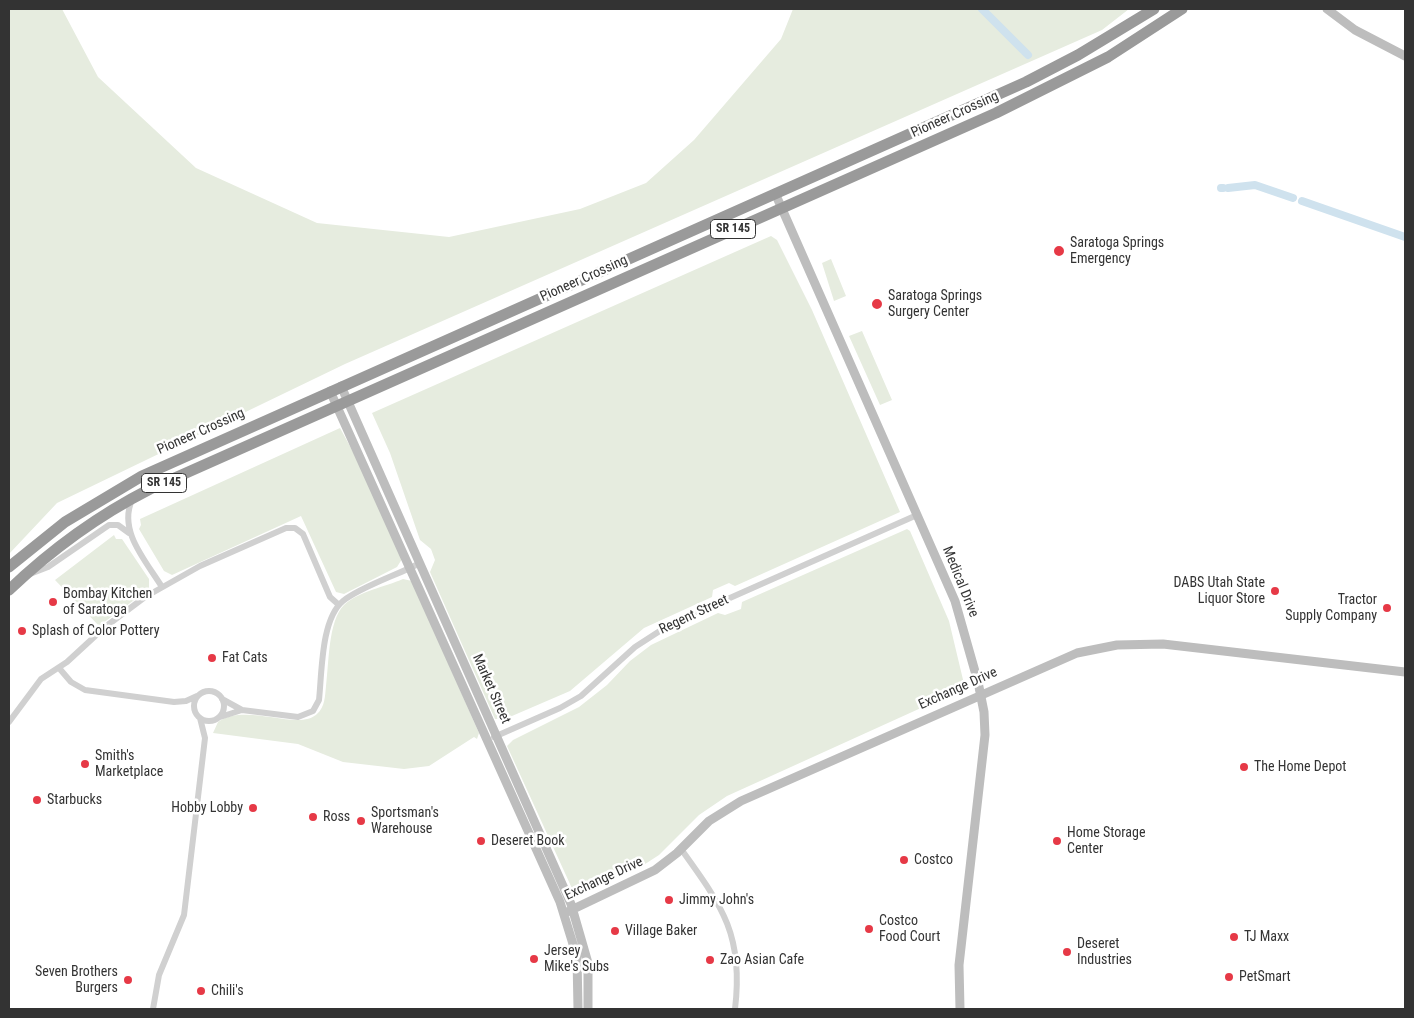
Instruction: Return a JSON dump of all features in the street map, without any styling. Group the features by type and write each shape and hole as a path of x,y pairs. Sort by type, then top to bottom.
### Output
{"highway":[{"name":"Pioneer Crossing","path":"9,567 54,530 119,488 164,465 1026,82 1078,55 1154,9"},
{"name":"Pioneer Crossing","path":"9,590 25,574 73,534 132,498 963,128 1056,84 1132,42 1182,9"}],"street":[{"path":"1327,9 1355,30 1405,56"},
{"name":"Medical Drive","path":"775,193 957,608 980,694 984,719 984,742 958,970 960,1009"},
{"name":"Market Street","path":"342,386 342,403 410,568 488,742 569,911 577,956 578,1009"},
{"name":"Market Street","path":"330,391 342,403 420,563 497,736 569,911 588,963 588,1009"},
{"path":"129,533 127,519 132,498"},
{"name":"Regent Street","path":"488,742 581,696 635,647 669,625 917,515"},
{"path":"25,574 48,567 109,525 118,525 129,533 162,587"},
{"path":"9,722 37,683 59,668 117,618 162,587 200,566 292,528 303,534 330,597 339,605"},
{"path":"59,668 71,682 84,690 174,702 186,701 203,692 210,691 217,693 222,699 242,710 298,717 313,711 319,700 328,625 339,605 348,597 420,563"},
{"name":"Exchange Drive","path":"569,911 648,874 681,848 709,821 741,801 980,694 1064,658 1090,650 1129,644 1172,645 1405,672"},
{"path":"197,696 194,706 205,738"},
{"path":"153,1009 159,975 184,915 205,738 224,708 222,699"},
{"path":"174,702 208,721 242,710"},
{"path":"681,848 718,902 730,929 738,963 735,1009"}],"shaded area":[{"path":"9,9 62,9 98,77 196,168 317,223 449,237 580,209 646,183 694,140 781,39 793,9 1129,9 1102,30 345,364 57,503 9,554"},
{"path":"771,236 777,240 812,310 900,512 735,586 729,583 713,590 712,597 644,628 570,691 505,719 495,719 430,572 435,560 431,549 420,540 390,453 372,413"},
{"path":"831,259 846,296 834,301 822,263"},
{"path":"862,331 892,400 880,405 849,336"},
{"path":"340,428 363,470 402,559 397,567 344,594 336,592 301,516 172,575 164,571 139,529 141,525 140,519"},
{"path":"907,529 910,531 949,621 965,688 727,796 699,815 659,855 642,866 583,892 576,892 575,895 507,746 513,740 579,707 607,685 630,661 651,645 718,613 725,615 741,609 742,602"},
{"path":"114,535 116,539 122,539 149,579 149,589 99,626 55,580"},
{"path":"403,579 412,581 479,733 477,739 474,737 429,766 404,769 343,762 298,744 213,733 218,722 230,717 257,715 298,720 308,719 317,714 322,708 324,701 330,643 339,612 344,605 357,596"}],"waterway":[{"path":"982,9 1028,55"},
{"path":"1228,188 1255,185 1293,198"},
{"path":"1302,201 1405,237"}],"place":[{"name":"Saratoga Springs Emergency","path":"1059,251"},
{"name":"Saratoga Springs Surgery Center","path":"877,304"},
{"name":"DABS Utah State Liquor Store","path":"1275,591"},
{"name":"Bombay Kitchen of Saratoga","path":"53,602"},
{"name":"Tractor Supply Company","path":"1387,608"},
{"name":"Splash of Color Pottery","path":"22,631"},
{"name":"Fat Cats","path":"212,658"},
{"name":"Smith's Marketplace","path":"85,764"},
{"name":"The Home Depot","path":"1244,767"},
{"name":"Starbucks","path":"37,800"},
{"name":"Hobby Lobby","path":"253,808"},
{"name":"Ross","path":"313,817"},
{"name":"Sportsman's Warehouse","path":"361,821"},
{"name":"Deseret Book","path":"481,841"},
{"name":"Home Storage Center","path":"1057,841"},
{"name":"Costco","path":"904,860"},
{"name":"Jimmy John's","path":"669,900"},
{"name":"Costco Food Court","path":"869,929"},
{"name":"Village Baker","path":"615,931"},
{"name":"TJ Maxx","path":"1234,937"},
{"name":"Deseret Industries","path":"1067,952"},
{"name":"Jersey Mike's Subs","path":"534,959"},
{"name":"Zao Asian Cafe","path":"710,960"},
{"name":"PetSmart","path":"1229,977"},
{"name":"Seven Brothers Burgers","path":"128,980"},
{"name":"Chili's","path":"201,991"}]}
